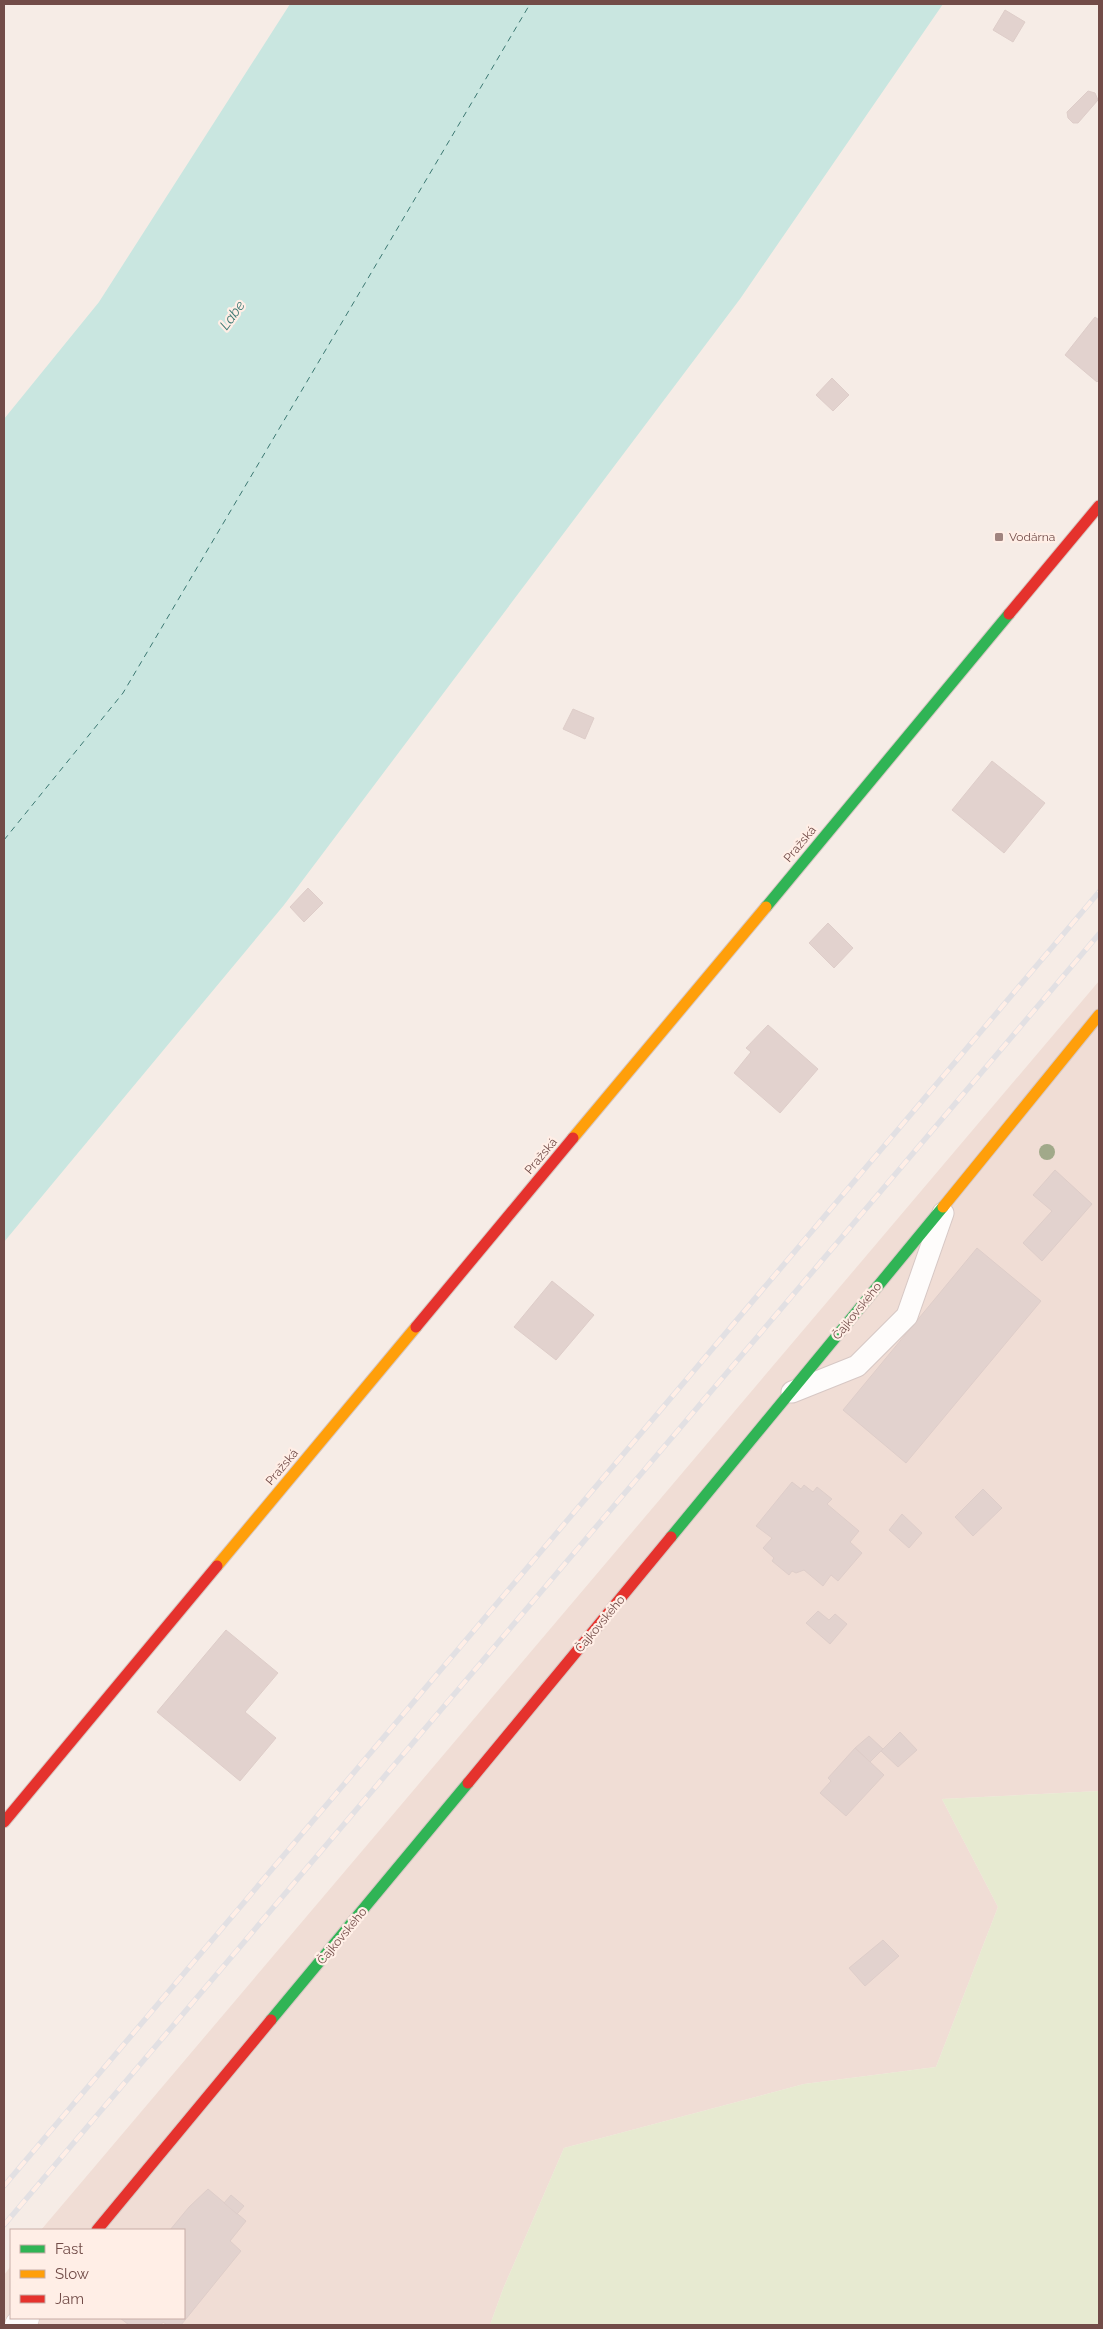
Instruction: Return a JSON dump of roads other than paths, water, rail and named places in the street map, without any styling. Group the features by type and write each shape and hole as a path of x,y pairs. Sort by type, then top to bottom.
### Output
{"main road":[{"name":"Pražská","path":"4,1822 1099,506"},
{"name":"Čajkovského","path":"98,2229 792,1392 948,1198 1099,1015"}],"lane":[{"path":"792,1392 857,1366 907,1316 948,1198"}],"water":[{"name":"Labe","path":"290,4 943,4 740,299 284,905 4,1242 4,419 99,302"}],"railway":[{"path":"4,2186 1099,892"},
{"path":"4,2225 1099,934"}],"place":[{"name":"Vodárna","path":"999,537"}]}
